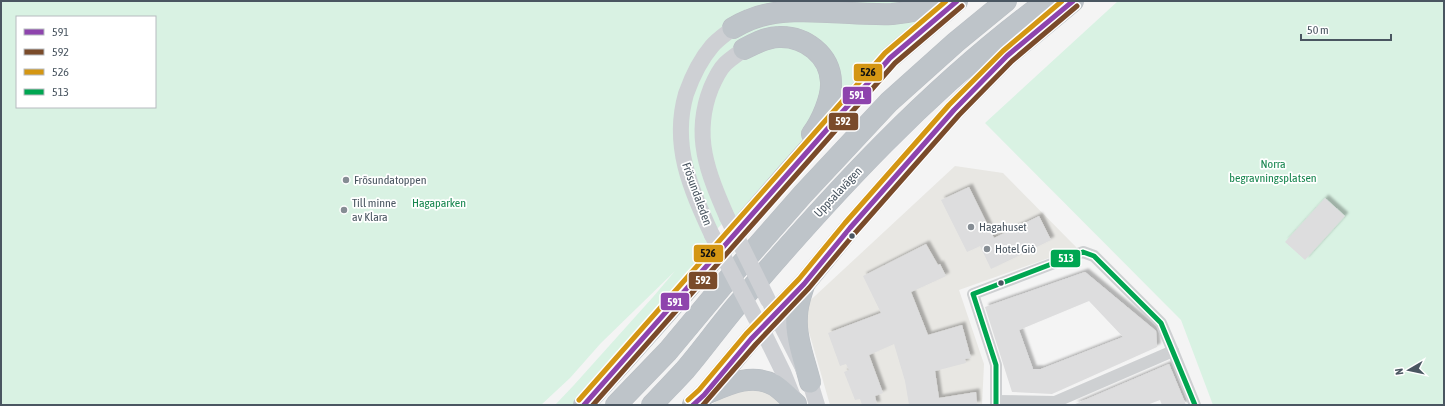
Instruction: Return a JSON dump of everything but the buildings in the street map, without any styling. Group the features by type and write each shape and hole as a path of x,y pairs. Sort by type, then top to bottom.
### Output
{"highway":[{"path":"733,28 750,19 790,12 891,14 917,11 951,1"},
{"path":"584,405 890,58 957,1"},
{"name":"Uppsalavägen","path":"616,405 668,351 802,194 884,108 956,42 1006,1"},
{"name":"Uppsalavägen","path":"652,405 685,369 738,304 820,211 906,120 972,61 1046,1"},
{"path":"698,400 765,316 804,284 850,228 954,110 1007,56 1073,1"},
{"path":"744,49 761,41 778,37 794,38 809,45 820,53 828,66 831,82 830,97 815,130 786,175"},
{"path":"804,284 796,317 797,330 810,382"},
{"path":"698,400 727,384 752,379 764,381 775,386 796,404"}],"main road":[{"name":"Frösundaleden","path":"733,28 712,45 699,63 690,82 680,128 682,150 688,178 698,206 712,235 810,382 817,405"},
{"name":"Frösundaleden","path":"744,49 724,65 707,98 703,123 704,149 710,178 727,217 765,316 783,372 796,404"}],"street":[{"path":"1174,351 1055,402 996,403 996,365 973,294 1083,252 1094,256 1161,323 1174,351 1195,405"}],"shaded area":[{"path":"955,166 1003,173 1077,248 959,290 984,364 982,405 830,405 802,308"},
{"path":"764,389 783,405 711,405 734,390"}],"green space":[{"name":"Hagaparken","path":"1,1 951,1 736,219 733,213 708,238 711,248 573,405 555,405 675,271 601,343 570,378 541,405 1,405"},
{"name":"Norra begravningsplatsen","path":"1118,1 1444,1 1444,405 1213,405 1181,320 985,123"}],"transit line":[{"name":"526","path":"579,400 885,53 946,1"},
{"name":"591","path":"584,405 890,58 957,1"},
{"name":"526","path":"688,400 699,390 746,334 799,279 845,223 949,105 1003,51 1062,1"},
{"name":"591","path":"693,405 704,395 751,339 804,284 850,228 954,110 1007,56 1073,1"},
{"name":"592","path":"593,405 895,63 962,6"},
{"name":"592","path":"703,405 756,344 809,288 855,233 959,115 1012,61 1077,6"},
{"name":"513","path":"996,405 996,365 973,294 1083,252 1094,256 1161,323 1195,405"}],"place":[{"name":"Frösundatoppen","path":"346,180"},
{"name":"Till minne av Klara","path":"344,210"},
{"name":"Hagahuset","path":"971,227"},
{"name":"Hotel Giò","path":"987,249"}]}
